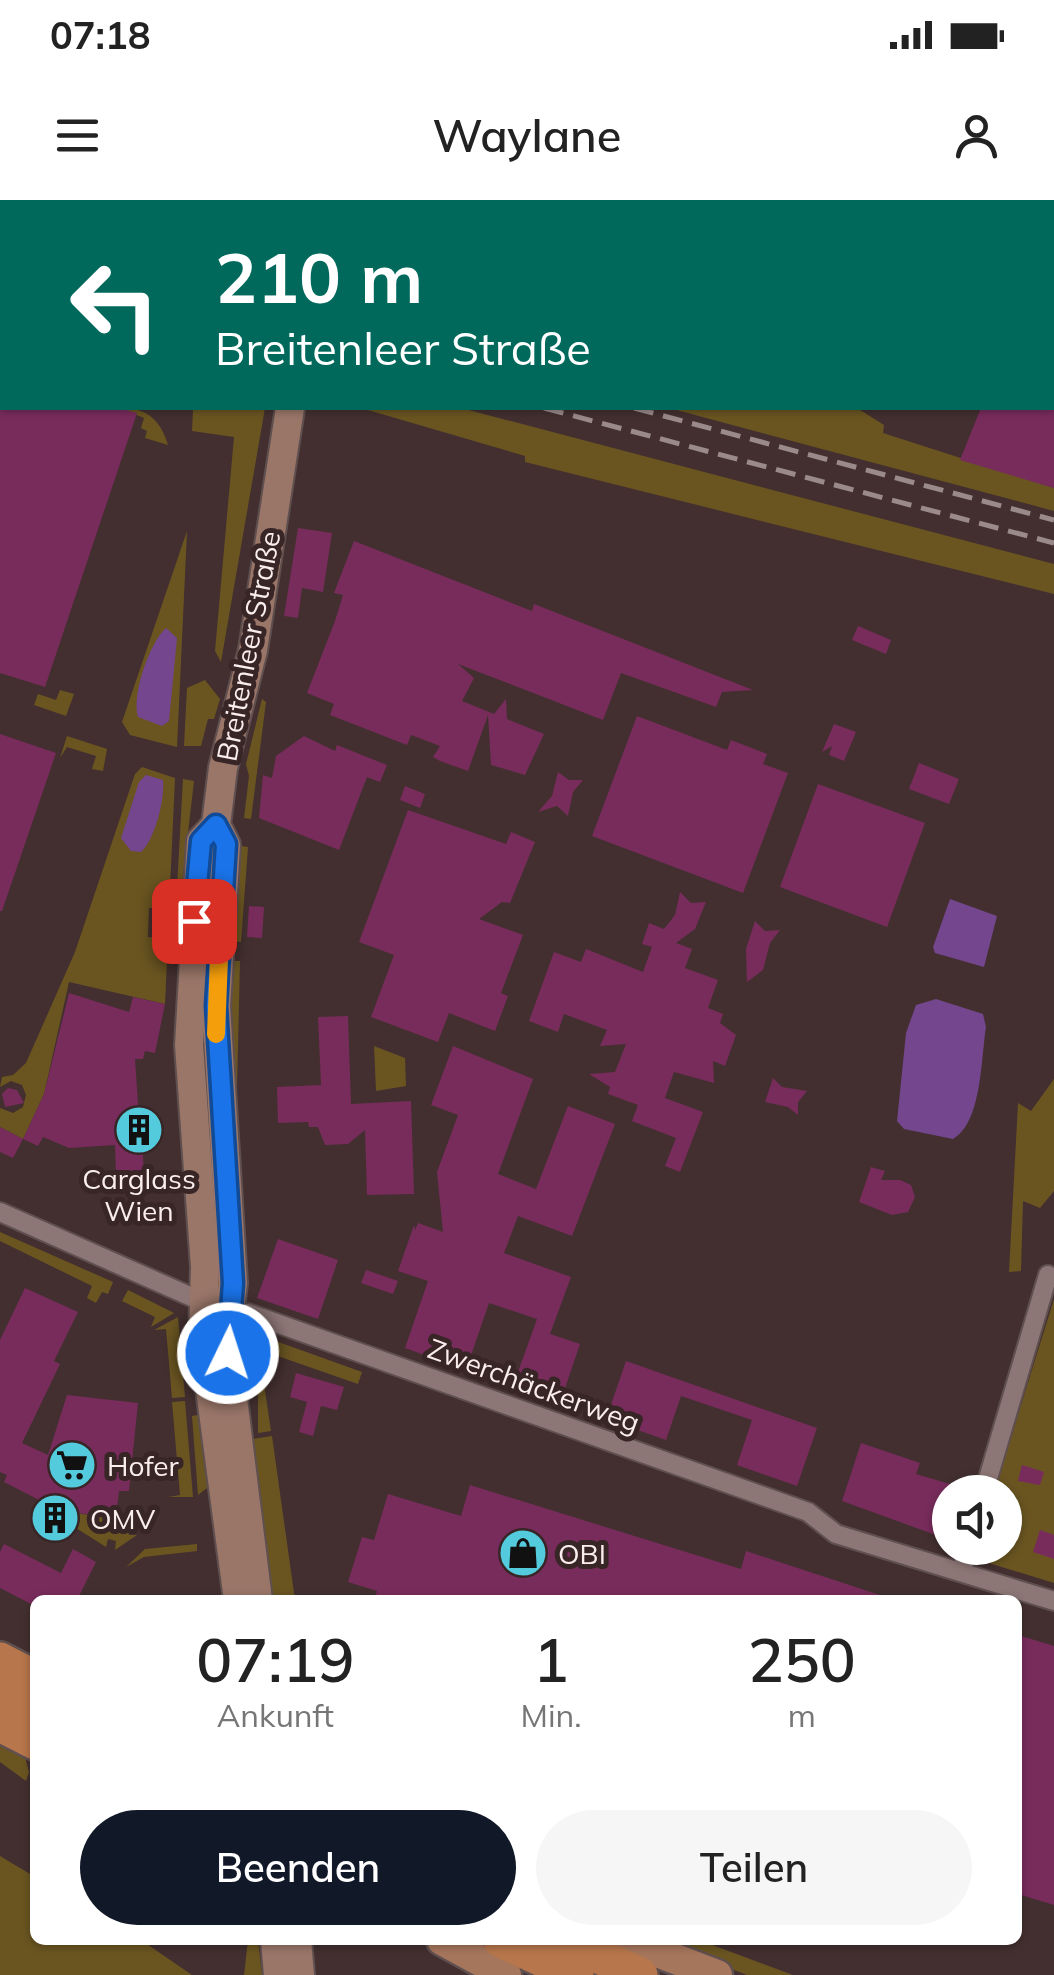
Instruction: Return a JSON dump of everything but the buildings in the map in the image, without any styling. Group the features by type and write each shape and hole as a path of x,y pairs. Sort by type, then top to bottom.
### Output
{"highway":[{"path":"0,1633 30,1648"},
{"path":"0,1660 30,1675"},
{"path":"0,1690 30,1705"},
{"path":"0,1724 30,1739"},
{"path":"512,1945 576,1975"},
{"path":"575,1945 640,1975"}],"main road":[{"name":"Breitenleer Straße","path":"237,1595 204,1337 232,1265 216,1006 226,844 216,825 226,751 253,650 290,410"},
{"name":"Breitenleer Straße","path":"217,1308 226,1342 257,1595"},
{"path":"275,1945 278,1975"},
{"path":"297,1945 300,1975"},
{"path":"451,1945 506,1975"},
{"path":"639,1945 716,1975"}],"street":[{"name":"Zwerchäckerweg","path":"0,1212 217,1308 248,1312 808,1512 836,1534 1054,1601"},
{"path":"989,1475 1048,1275"},
{"path":"960,1572 962,1565"}],"shaded area":[{"path":"125,410 137,410 151,417 168,445 145,438 147,431 141,428 144,418"},
{"path":"193,410 265,410 221,662 215,651 234,437 192,431"},
{"path":"368,410 469,410 1054,564 1054,594 525,462 525,456"},
{"path":"676,410 860,410 884,425 883,433 1054,488 1054,511"},
{"path":"187,531 177,747 130,735 122,722"},
{"path":"166,628 177,638 169,721 162,726 138,717 136,708 148,657"},
{"path":"205,680 220,699 214,719 208,719 201,746 184,746 187,688"},
{"path":"60,690 74,694 66,716 34,705 38,694 56,700"},
{"path":"262,699 266,702 251,819 244,818 249,776 246,764"},
{"path":"67,736 107,749 103,771 92,769 96,756 67,747 60,758"},
{"path":"142,767 175,778 169,909 149,908 148,937 168,939 165,1004 69,982 44,1094 23,1139 0,1127 0,1108 13,1113 23,1107 26,1095 22,1085 11,1081 0,1087 2,1077 13,1075 26,1063 75,952 135,774"},
{"path":"146,775 163,780 161,808 146,846 141,852 131,851 121,838 139,782"},
{"path":"183,779 194,781 181,893 177,888"},
{"path":"241,846 248,847 241,942 233,941"},
{"path":"950,899 997,916 984,967 935,953 933,947"},
{"path":"232,961 240,961 237,1088 232,1094 227,1003 231,1002"},
{"path":"936,999 983,1014 986,1027 975,1105 963,1131 953,1139 904,1129 897,1121 906,1033 916,1005"},
{"path":"374,1046 405,1058 406,1086 376,1091"},
{"path":"1054,1079 1054,1191 1040,1208 1023,1201 1021,1271 1009,1272 1018,1103 1031,1111"},
{"path":"0,1232 113,1282 108,1294 102,1292 96,1303 87,1298 92,1286 0,1241"},
{"path":"128,1290 174,1313 151,1327 155,1317 122,1301"},
{"path":"1054,1299 1054,1583 995,1565 1022,1565 1022,1475 999,1475"},
{"path":"178,1317 185,1397 172,1398 166,1329 154,1330"},
{"path":"253,1333 362,1372 358,1384 252,1347"},
{"path":"264,1384 271,1431 258,1433 258,1392 253,1385"},
{"path":"185,1401 193,1497 168,1497 180,1495 172,1402"},
{"path":"203,1414 211,1485 198,1495 192,1416"},
{"path":"272,1436 294,1595 270,1595 252,1439"},
{"path":"62,1511 130,1521 129,1535 137,1535 115,1550 116,1541 108,1539 106,1547 76,1528 80,1520"},
{"path":"197,1544 197,1551 144,1557 126,1567 145,1549"},
{"path":"0,1743 25,1757 29,1772 26,1781 0,1762"},
{"path":"0,1856 30,1874 30,1945 148,1945 192,1975 0,1975"},
{"path":"247,1945 259,1945 262,1975 244,1975"},
{"path":"669,1945 712,1945 793,1975 747,1975"}],"railway":[{"path":"552,410 1054,543"},
{"path":"642,410 1054,520"}],"slow traffic":[{"path":"216,1034 221,907"}],"place":[{"name":"Carglass Wien","path":"139,1130"},
{"name":"Hofer","path":"72,1465"},
{"name":"OMV","path":"55,1518"},
{"name":"OBI","path":"523,1553"}],"route":[{"path":"194,921 201,841 216,825 226,844 216,1032 233,1283 228,1353"}]}
